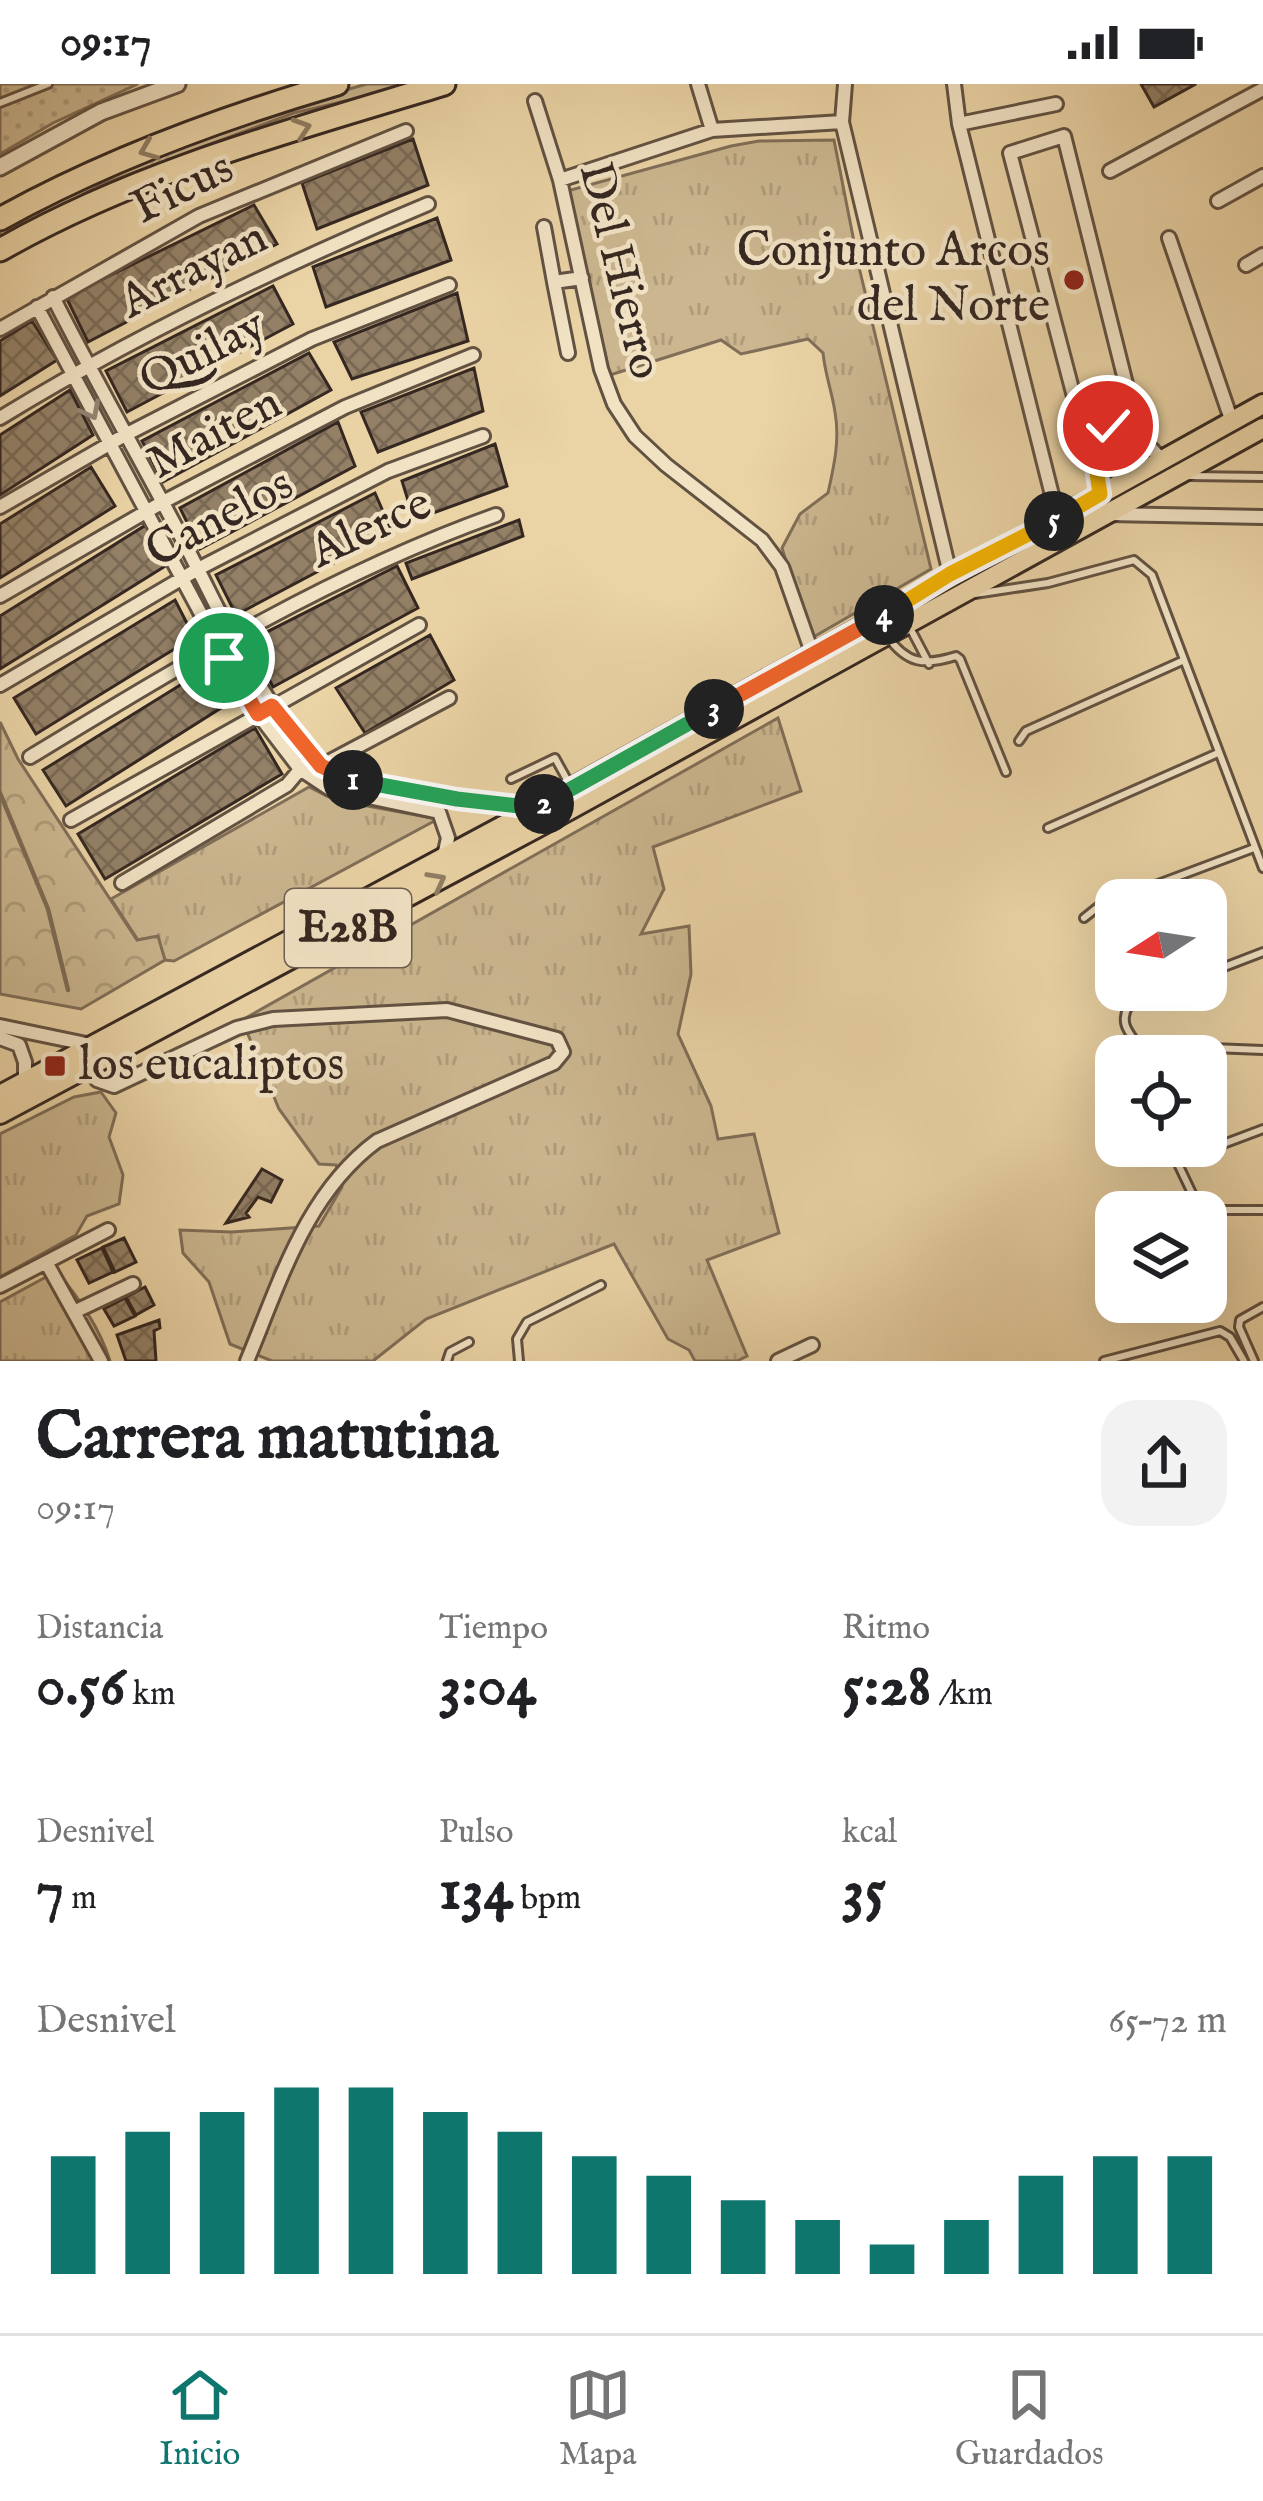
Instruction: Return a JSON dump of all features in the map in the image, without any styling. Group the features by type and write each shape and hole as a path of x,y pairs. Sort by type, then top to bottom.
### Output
{"highway":[{"path":"0,219 103,168 242,112 338,84"},
{"path":"0,250 69,212 135,184 444,84"}],"main road":[{"name":"E28B","path":"1169,469 1231,419 1263,404"},
{"name":"E28B","path":"0,1095 572,789 815,663 885,633 1103,503 1263,428"},
{"name":"E28B","path":"0,1114 542,825 815,663 950,574 1058,519 1103,503"}],"street":[{"path":"0,166 101,112 177,84"},
{"path":"698,84 712,130"},
{"path":"844,84 842,122 950,574"},
{"path":"954,84 959,124 1058,519"},
{"path":"1110,171 1263,89"},
{"name":"Del Hierro","path":"535,100 560,180 614,404 635,436 666,465 762,539 782,567 815,663"},
{"path":"959,124 1056,104"},
{"path":"560,180 712,130 842,122"},
{"name":"Ficus","path":"0,329 199,216 406,131"},
{"path":"1109,412 1077,408 1010,153 1064,136 1129,392 1109,412 1095,460 1103,503 1263,517"},
{"path":"1218,201 1263,176"},
{"name":"Arrayan","path":"0,418 87,364 271,270 428,204"},
{"path":"544,227 568,353"},
{"path":"1169,238 1231,419"},
{"path":"1246,265 1263,255"},
{"path":"554,283 581,278"},
{"name":"Quilay","path":"0,507 125,434 312,339 448,285"},
{"path":"53,297 230,637 272,706 317,761 353,780 536,808"},
{"path":"37,307 258,714 300,769 330,789 439,812 448,838 444,856"},
{"name":"Maiten","path":"0,596 146,511 345,407 472,355"},
{"path":"1109,412 1116,425 1142,439 1169,469"},
{"name":"Canelos","path":"0,685 198,569 388,470 483,436"},
{"name":"Alerce","path":"30,757 216,644 419,542 496,515"},
{"path":"71,820 419,625"},
{"path":"122,884 286,785 300,769 449,698"},
{"path":"89,1066 97,1080 115,1086 236,1028 273,1019 353,1013 447,1010 557,1039 562,1045 563,1052 554,1064 377,1142 354,1158 331,1182 294,1247 247,1361"},
{"path":"0,1026 92,1046"},
{"path":"0,1038 19,1045 23,1052 25,1082"},
{"path":"0,1286 108,1230"},
{"path":"46,1262 100,1361"},
{"path":"76,1311 133,1284"},
{"path":"778,1361 812,1345"}],"lane":[{"path":"0,103 48,84"},
{"path":"1250,477 1263,466"},
{"path":"1169,469 1263,477"},
{"path":"948,598 1048,583 1134,560 1151,575 1263,868"},
{"path":"907,621 928,664"},
{"path":"885,633 904,657 928,664 951,656 960,659 1006,772"},
{"path":"1019,741 1026,731 1182,661"},
{"path":"1048,829 1218,752"},
{"path":"511,779 555,758 572,789"},
{"path":"1084,918 1099,906 1254,848"},
{"path":"1227,966 1263,952"},
{"path":"1126,1011 1126,1029 1135,1041 1263,1050"},
{"path":"1263,1129 1186,1158 1179,1166 1200,1210 1263,1210"},
{"path":"519,1361 518,1339 527,1322 601,1285"},
{"path":"1254,1361 1239,1328 1245,1314 1263,1307"},
{"path":"1104,1361 1220,1331 1230,1337 1244,1361"},
{"path":"447,1361 450,1352 469,1342"}],"green space":[{"path":"0,84 138,84 53,123 0,154"},
{"path":"367,84 418,84 294,113 100,185 0,239 0,229 134,167 273,113"},
{"path":"834,140 859,267 931,569 810,639 782,548 800,514 828,493 836,422 823,353 808,339 741,354 721,340 610,375 567,191 731,146"},
{"path":"778,718 801,791 653,847 664,889 641,934 689,926 691,974 678,1034 711,1106 718,1139 754,1134 779,1233 707,1260 747,1356 737,1361 695,1361 689,1350 668,1339 614,1244 426,1319 373,1361 272,1361 230,1344 209,1282 183,1253 180,1230 319,1226 342,1187 336,1165 319,1164 279,1109 242,1020"},
{"path":"0,722 18,759 137,940 158,936 165,960 81,1009 0,994"},
{"path":"309,787 335,800 438,819 174,961 165,960 157,937 138,940 111,899"},
{"path":"101,1092 116,1113 109,1137 123,1175 119,1204 87,1216 76,1235 0,1277 0,1134 74,1097"},
{"path":"57,1271 94,1325 110,1361 0,1361 0,1302"}],"building":[{"path":"1141,84 1196,84 1154,107"},
{"path":"413,139 428,185 317,229 302,183"},
{"path":"254,205 277,244 88,342 66,297"},
{"path":"437,218 451,260 326,307 313,267"},
{"path":"273,286 293,324 127,412 106,371"},
{"path":"457,293 468,341 352,379 334,342"},
{"path":"32,321 57,360 0,396 0,341"},
{"path":"309,353 331,390 163,482 142,441"},
{"path":"474,368 483,411 378,452 361,412"},
{"path":"70,390 93,435 0,495 0,435"},
{"path":"1138,399 1142,412 1121,420 1119,411"},
{"path":"338,422 355,466 200,549 180,508"},
{"path":"495,444 507,486 414,520 402,481"},
{"path":"91,467 115,506 0,578 0,524"},
{"path":"375,493 392,532 236,615 216,575"},
{"path":"519,520 523,536 412,579 406,563"},
{"path":"146,525 167,565 0,669 0,616"},
{"path":"397,566 418,608 273,687 249,641"},
{"path":"175,600 194,637 36,734 14,698"},
{"path":"430,635 454,680 365,733 336,688"},
{"path":"219,661 240,696 66,806 43,770"},
{"path":"255,728 282,774 105,879 78,834"},
{"path":"262,1169 282,1180 271,1202 258,1197 246,1213 249,1217 226,1223"},
{"path":"124,1238 136,1262 115,1272 103,1247"},
{"path":"102,1248 113,1272 89,1283 77,1260"},
{"path":"145,1287 154,1305 136,1315 126,1297"},
{"path":"125,1298 135,1316 114,1326 104,1309"},
{"path":"159,1320 160,1328 154,1331 156,1361 126,1361 117,1335"}],"waterway":[{"path":"0,793 48,909 68,990"}],"place":[{"name":"Conjunto Arcos del Norte","path":"1074,280"},
{"name":"los eucaliptos","path":"55,1066"}],"route":[{"path":"224,658 258,714 272,706 321,766 338,775 457,799 536,808 1100,494 1095,460 1108,426"}]}
